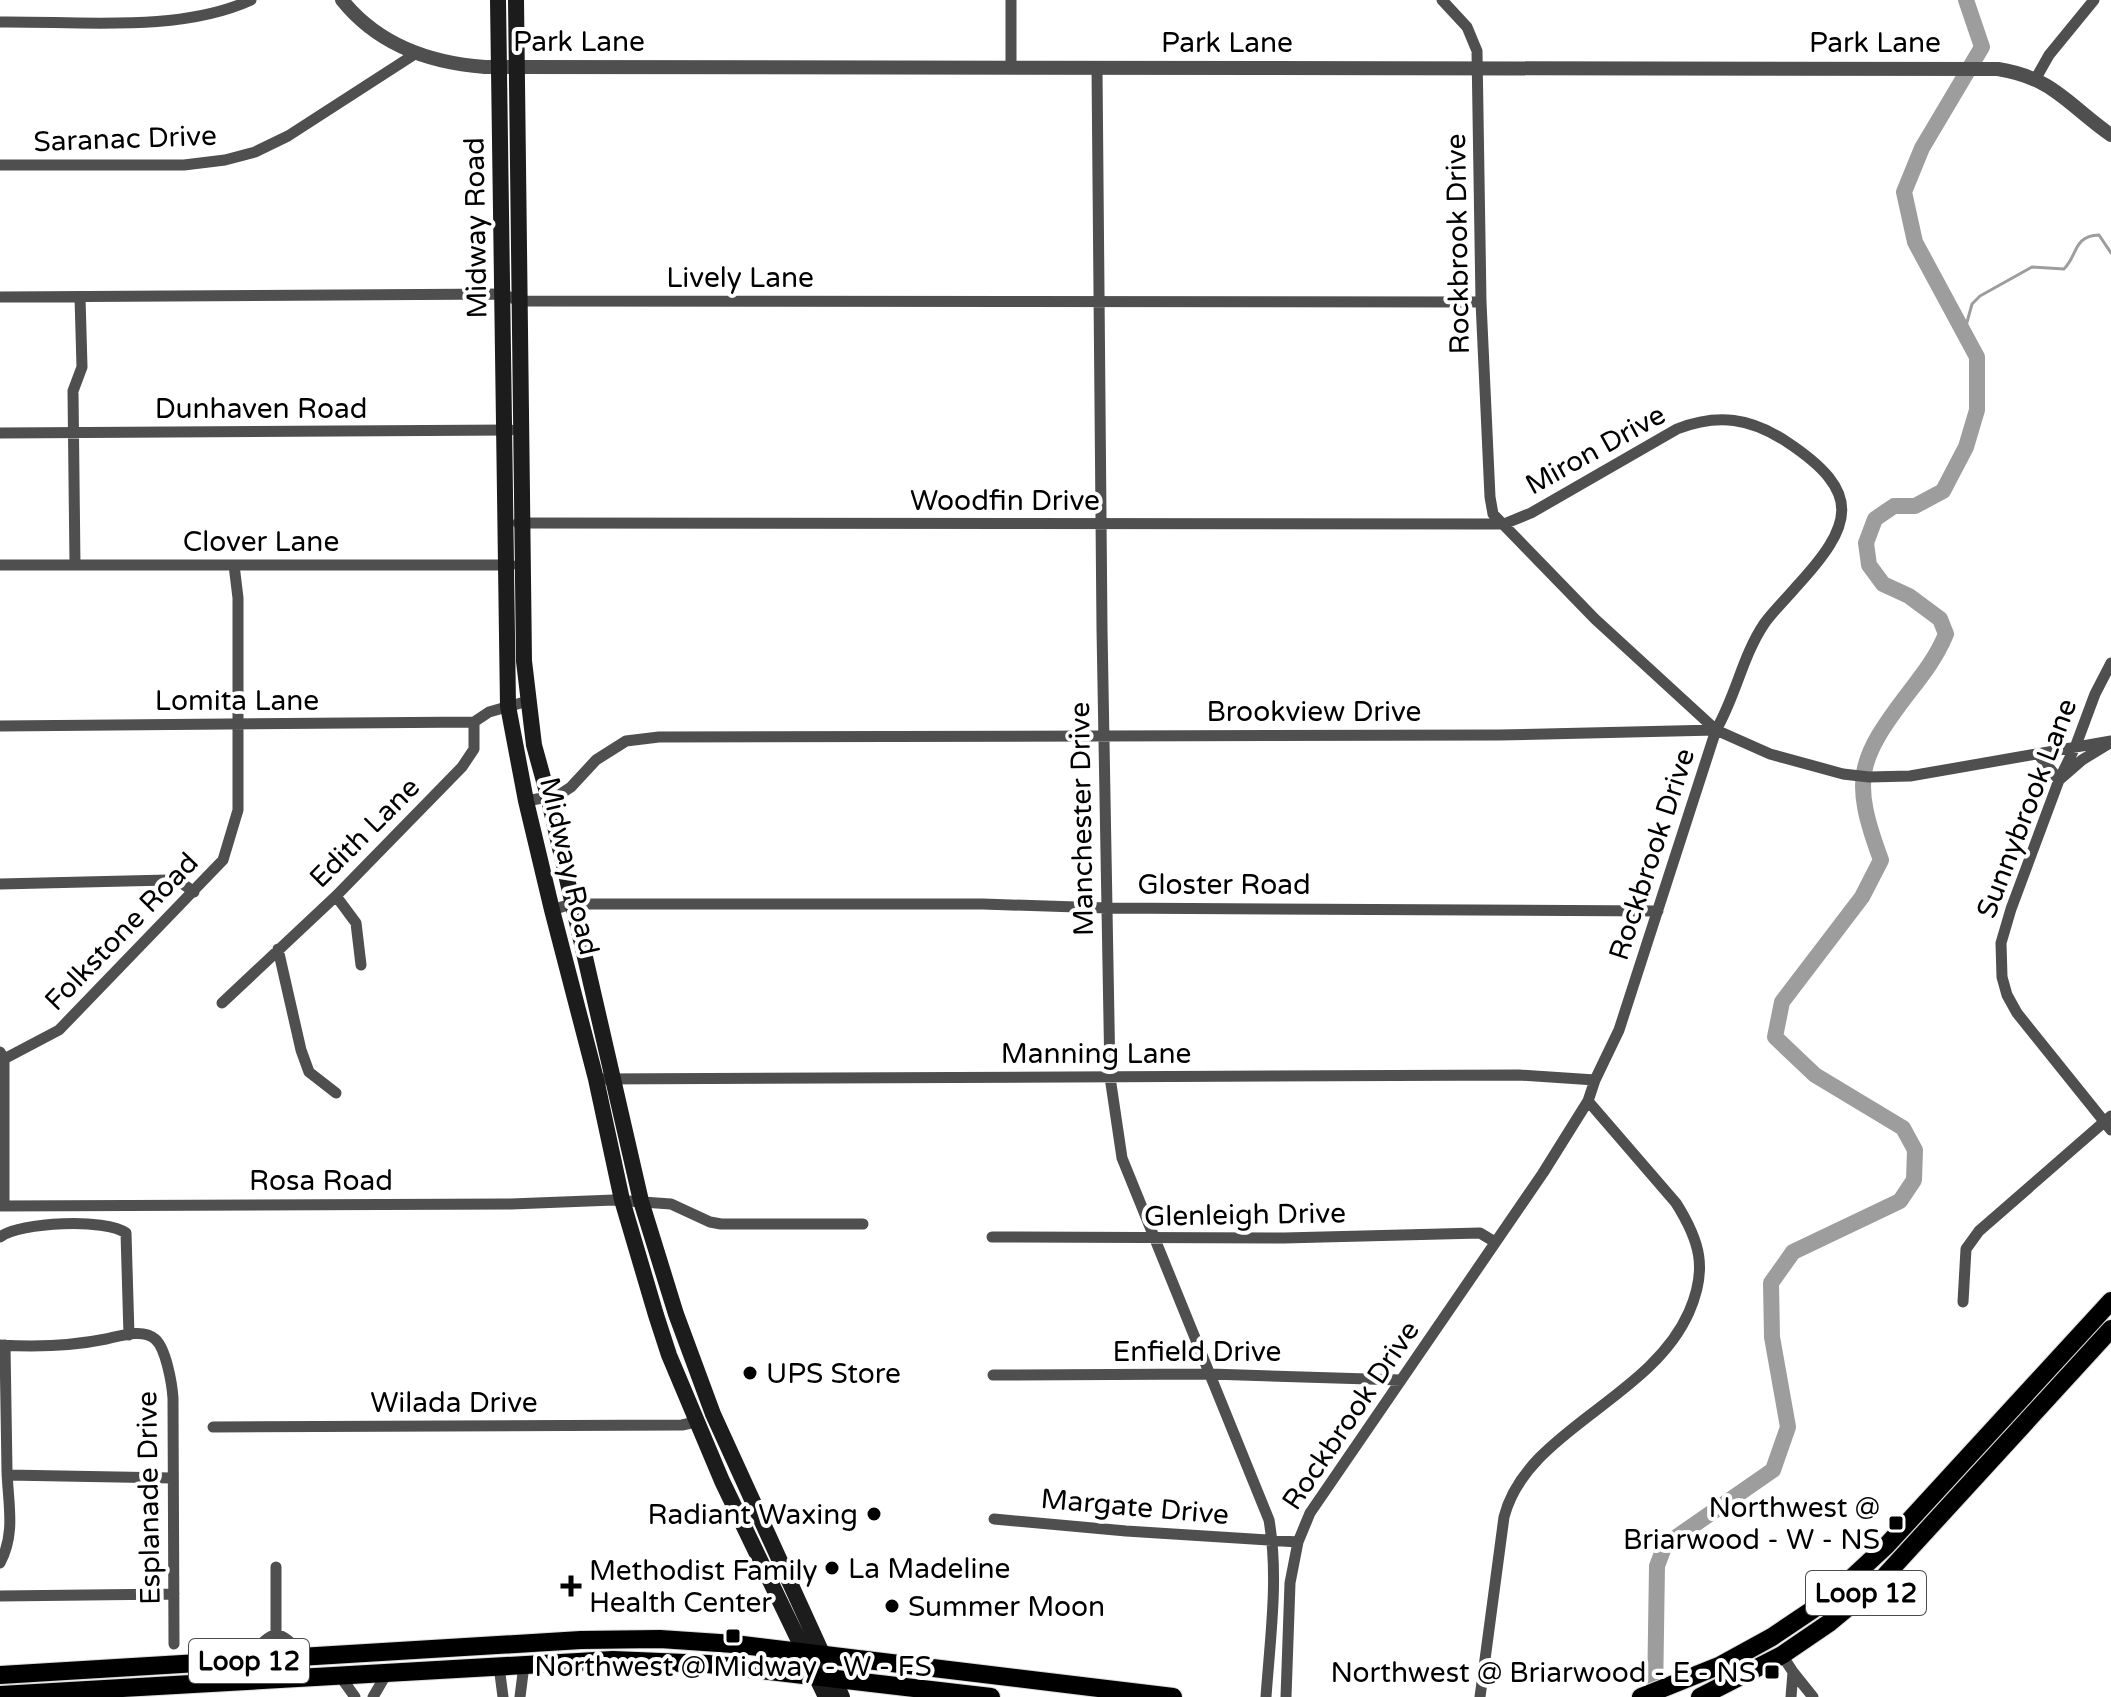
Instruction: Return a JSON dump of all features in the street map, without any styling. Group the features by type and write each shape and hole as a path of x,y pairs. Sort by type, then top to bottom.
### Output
{"main road":[{"name":"Midway Road","path":"498,0 503,430 513,523 514,565 508,706 526,801 596,1079 622,1200 656,1315 696,1422 740,1521 806,1653 842,1697"},
{"name":"Midway Road","path":"513,523 522,430 516,0"},
{"name":"Midway Road","path":"514,565 534,745 641,1201 676,1314 713,1414 825,1656 826,1697"},
{"name":"Loop 12","path":"1641,1697 1699,1676 1772,1637 1821,1605 1857,1575 2111,1301"},
{"name":"Loop 12","path":"1700,1697 1782,1655 1829,1623 1882,1579 2111,1329"},
{"path":"696,1422 713,1414"},
{"path":"1975,1449 1990,1463"},
{"path":"740,1521 758,1513"},
{"path":"1772,1637 1782,1655"},
{"path":"548,1663 564,1655 604,1649 609,1639"},
{"name":"Loop 12","path":"0,1675 609,1639 683,1640 1173,1697"},
{"path":"499,1646 499,1666"},
{"name":"Loop 12","path":"0,1695 155,1692 387,1673 659,1660 991,1697"},
{"path":"857,1697 864,1688 879,1683"}],"street":[{"path":"0,22 187,19 226,11 251,0"},
{"name":"Park Lane","path":"342,0 391,43 415,54 457,65 499,67 1983,68 2013,71 2036,78 2055,89 2111,135"},
{"path":"1011,0 1011,68"},
{"name":"Rockbrook Drive","path":"1286,1697 1290,1583 1298,1542 1310,1513 1543,1173 1588,1101 1619,1030 1716,730 1595,619 1493,514 1481,302 1477,51 1467,27 1442,0"},
{"path":"2036,78 2049,55 2094,0"},
{"name":"Saranac Drive","path":"0,165 184,165 225,160 255,152 288,136 415,54"},
{"name":"Manchester Drive","path":"1097,68 1110,1077 1122,1158 1260,1494 1272,1540"},
{"name":"Lively Lane","path":"0,297 502,294 520,301 1481,302"},
{"path":"75,565 72,434 73,391 82,367 80,297"},
{"name":"Miron Drive","path":"1504,524 1531,513 1677,429 1699,420 1719,418 1754,424 1786,441 1818,465 1837,486 1843,501 1843,515 1837,534 1815,567 1766,621 1748,650 1728,710 1716,730"},
{"name":"Dunhaven Road","path":"0,433 522,430"},
{"name":"Woodfin Drive","path":"513,523 1504,524"},
{"name":"Clover Lane","path":"0,565 514,565"},
{"name":"Folkstone Road","path":"2,1206 2,1055 59,1030 194,892 223,860 231,841 238,810 238,598 234,565"},
{"name":"Sunnybrook Lane","path":"2109,1123 2017,1013 2002,977 2001,943 2059,780 2111,663"},
{"path":"474,722 489,712 528,701"},
{"name":"Lomita Lane","path":"0,726 474,722"},
{"name":"Edith Lane","path":"222,1003 336,896 462,767 474,749 474,722"},
{"name":"Brookview Drive","path":"526,801 559,795 608,751 626,741 640,738 1499,735 1716,730 1770,754 1843,774 1869,777 1910,776 2076,745 2111,742"},
{"path":"2038,754 2059,780 2082,760 2111,742"},
{"path":"0,884 168,880 183,884 194,892"},
{"path":"336,896 356,923 361,965"},
{"name":"Gloster Road","path":"552,910 571,904 983,904 1107,908 1658,911"},
{"path":"278,949 309,1072 336,1093"},
{"name":"Manning Lane","path":"596,1079 1519,1075 1595,1080"},
{"path":"1480,1697 1504,1517 1518,1481 1549,1449 1666,1351 1685,1322 1698,1288 1700,1253 1688,1221 1588,1101"},
{"path":"1963,1302 1966,1249 1979,1231 2109,1123"},
{"name":"Rosa Road","path":"2,1206 511,1204 622,1200 671,1204 721,1224 863,1224"},
{"path":"0,1237 9,1231 30,1226 102,1225 118,1227 126,1233 129,1335 81,1344 2,1345 11,1528 7,1550 0,1563"},
{"name":"Glenleigh Drive","path":"992,1237 1155,1239 1480,1233 1495,1242"},
{"name":"Esplanade Drive","path":"129,1335 143,1334 155,1338 172,1385 174,1644"},
{"name":"Enfield Drive","path":"993,1375 1210,1374 1401,1380"},
{"name":"Wilada Drive","path":"213,1427 682,1425 696,1422"},
{"path":"7,1475 172,1478"},
{"name":"Margate Drive","path":"994,1519 1272,1540"},
{"name":"Rockbrook Drive","path":"1266,1697 1272,1540 1298,1542"},
{"path":"276,1567 276,1634"},
{"path":"0,1596 174,1594"},
{"path":"246,1661 267,1636 276,1634 284,1636 305,1658"},
{"path":"1782,1655 1813,1697"},
{"path":"520,1697 524,1665"},
{"path":"499,1666 503,1697"},
{"path":"1791,1697 1793,1672"},
{"path":"373,1697 387,1673"},
{"path":"340,1676 355,1697"}],"waterway":[{"path":"1655,1697 1657,1566 1665,1545 1773,1470 1788,1427 1772,1337 1771,1283 1793,1252 1900,1201 1914,1180 1915,1150 1903,1128 1815,1075 1775,1037 1782,1002 1862,897 1881,860 1865,809 1864,771 1879,735 1930,664 1946,634 1940,619 1909,596 1883,584 1869,565 1866,543 1875,519 1894,506 1915,506 1943,491 1966,447 1977,410 1977,357 1915,242 1904,192 1922,148 1982,47 1966,0"},
{"path":"1964,333 1972,304 1980,296 2032,267 2064,269 2080,243 2091,236 2099,235 2111,253"}],"place":[{"name":"UPS Store","path":"750,1373"},
{"name":"Radiant Waxing","path":"874,1514"},
{"name":"Northwest @ Briarwood - W - NS","path":"1896,1523"},
{"name":"La Madeline","path":"832,1568"},
{"name":"Methodist Family Health Center","path":"571,1586"},
{"name":"Summer Moon","path":"892,1606"},
{"name":"Northwest @ Midway - W - FS","path":"733,1636"},
{"name":"Northwest @ Briarwood - E - NS","path":"1772,1672"}]}
